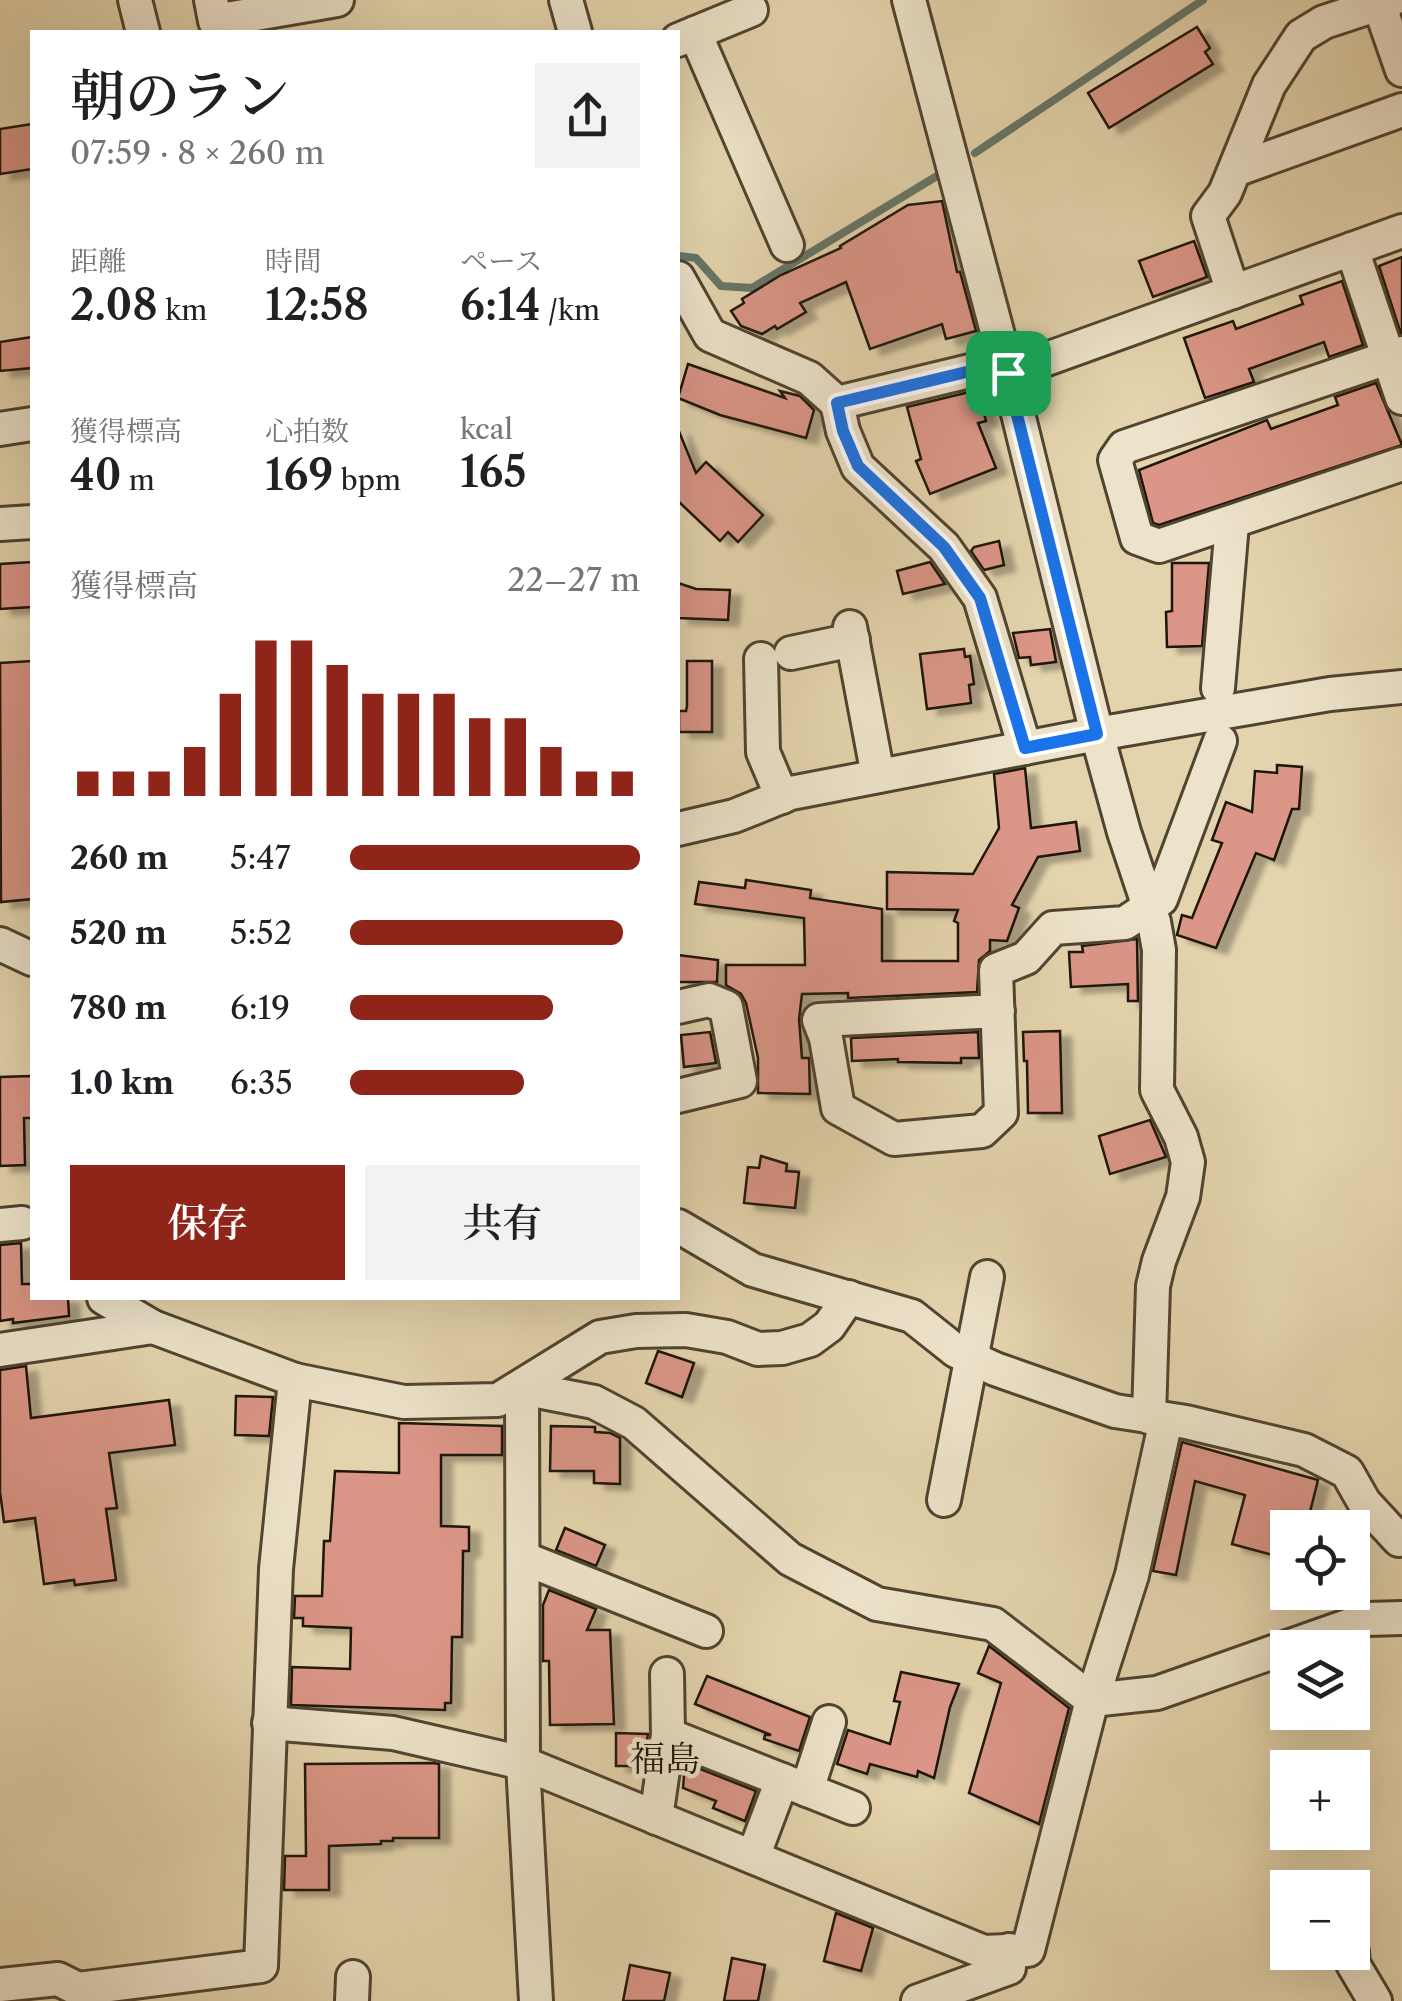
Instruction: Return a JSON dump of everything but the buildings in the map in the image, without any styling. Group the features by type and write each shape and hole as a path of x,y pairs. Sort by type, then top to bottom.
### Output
{"street":[{"path":"135,0 142,30"},
{"path":"212,0 215,21 337,0"},
{"path":"566,0 574,30"},
{"path":"268,1723 393,1733 524,1764 984,1952 1028,1950 1092,1700 1132,1575 1157,1418 1153,1286 1183,1197 1188,1162 1181,1138 1157,1090 1159,950 1150,909 1097,734 909,0"},
{"path":"1233,292 1208,216 1225,193 1269,85 1301,36 1362,4 1402,70"},
{"path":"751,10 686,36 787,244"},
{"path":"1235,170 1402,110"},
{"path":"837,403 1006,368 1402,232"},
{"path":"1352,250 1395,355 1402,398"},
{"path":"680,282 710,335 809,378 837,403 843,431 858,466 944,547 980,598 1025,748"},
{"path":"1395,355 1124,447 1115,460 1137,538 1159,546 1402,464"},
{"path":"0,429 30,424"},
{"path":"0,524 30,522"},
{"path":"1218,688 1232,524"},
{"path":"782,797 763,752 776,656 852,634 878,776"},
{"path":"680,829 734,816 782,797 878,776 1330,694 1402,687"},
{"path":"998,1011 819,1020 826,1038 838,1108 894,1139 982,1131 1001,1113 998,1011 996,970 1026,958 1053,928 1126,923 1161,899 1220,741"},
{"path":"0,944 30,958"},
{"path":"680,1007 710,1000 726,1007 740,1081 680,1096"},
{"path":"680,1227 753,1270 912,1316 970,1358 1115,1412 1304,1450 1347,1472 1364,1502 1400,1540"},
{"path":"944,1500 987,1276"},
{"path":"107,1300 153,1328 295,1380 404,1402 498,1400 600,1337 636,1331 686,1330 758,1349 782,1348 810,1340 829,1326 849,1297"},
{"path":"0,1350 153,1328"},
{"path":"0,1985 58,1979 67,1993 131,1992 261,1966 276,1569 295,1380"},
{"path":"522,1388 524,1764 537,2001"},
{"path":"522,1388 594,1402 634,1423 790,1559 878,1604 992,1624 1092,1700 1156,1693 1366,1619 1402,1618"},
{"path":"523,1558 706,1631"},
{"path":"656,1818 668,1735 667,1674"},
{"path":"753,1857 828,1722"},
{"path":"668,1735 853,1808"},
{"path":"918,2001 1009,1968 1009,1950"},
{"path":"1357,1970 1375,2001"}],"waterway":[{"path":"975,153 1203,0"},
{"path":"680,256 696,258 721,286 752,288 937,176"}],"district":[{"name":"福島","path":"665,1758"}],"route":[{"path":"1004,363 1008,373 1097,734 1025,748 980,598 944,547 858,466 843,431 837,403 1004,363"}]}
